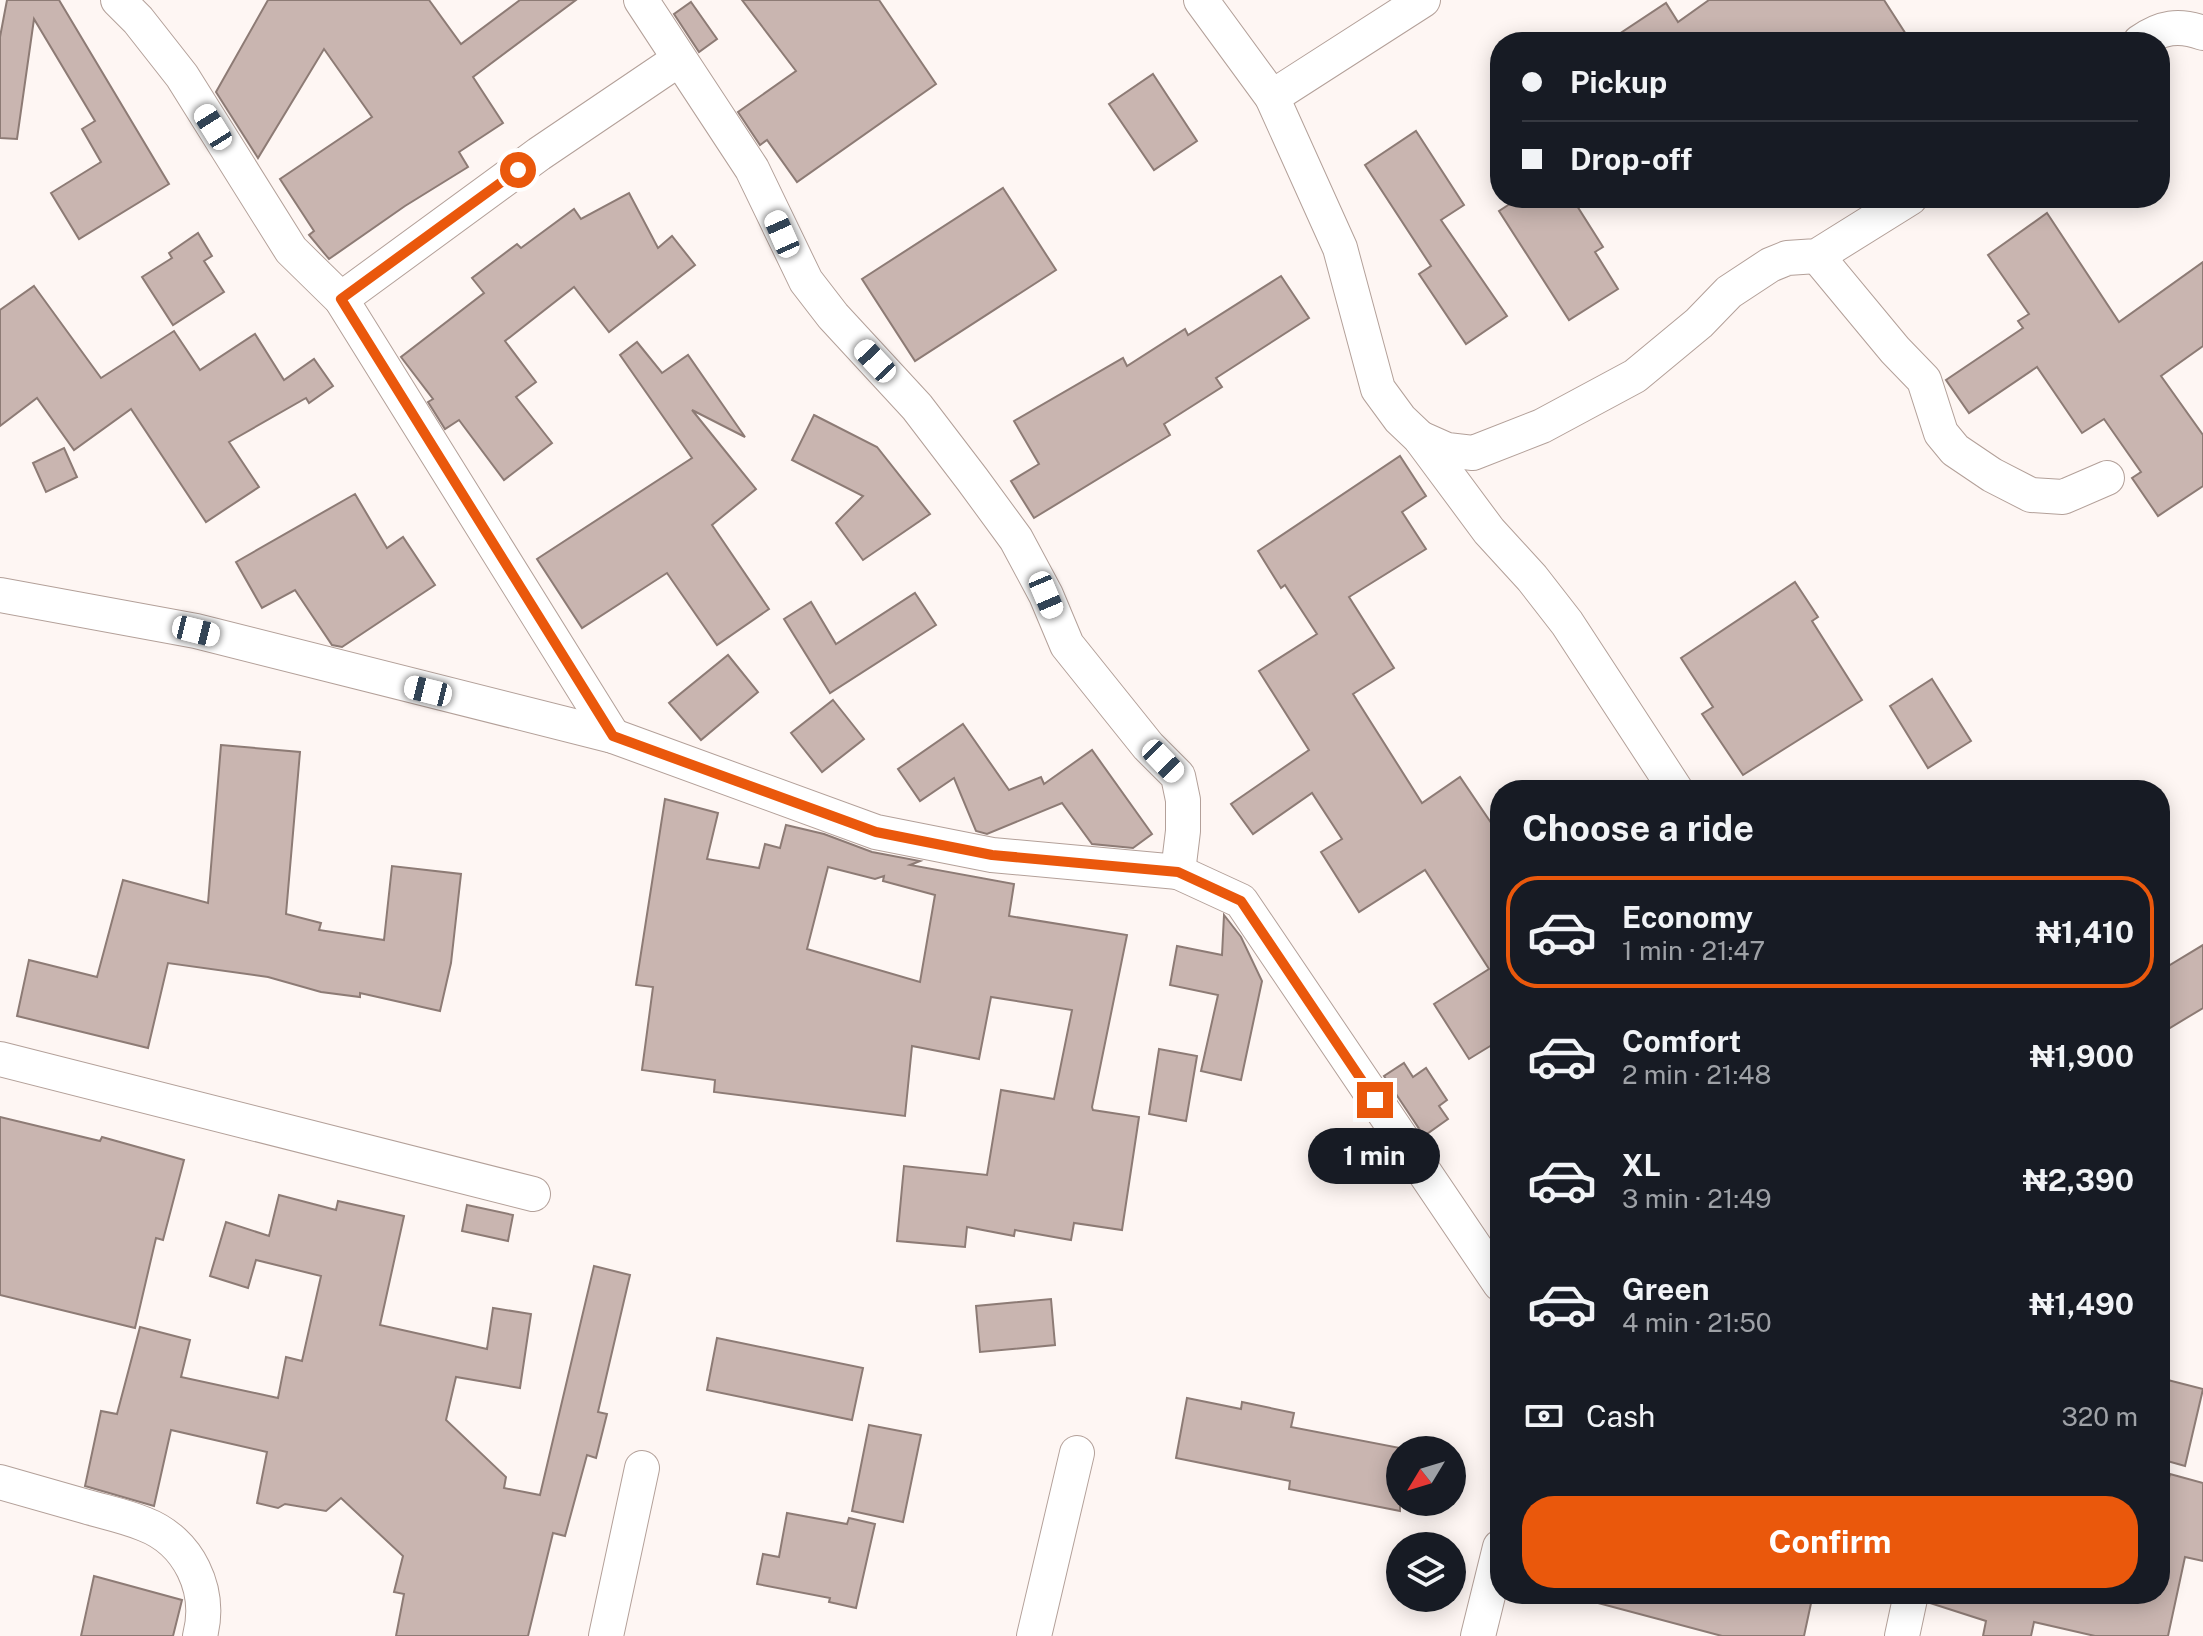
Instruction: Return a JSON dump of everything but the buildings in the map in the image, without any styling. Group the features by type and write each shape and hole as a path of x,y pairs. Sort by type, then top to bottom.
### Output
{"street":[{"path":"118,0 138,20 182,76 291,250 341,299 613,736"},
{"path":"641,0 752,169 806,281 833,316 917,407 972,479 1016,539 1046,595 1067,645 1148,746 1178,776 1183,815 1178,872"},
{"path":"1201,0 1272,97 1340,248 1378,389 1400,419 1420,438 1489,531 1532,578 1567,623 1669,780"},
{"path":"1272,97 1423,0"},
{"path":"2155,32 2161,28 2179,27 2203,33"},
{"path":"341,299 539,154 678,60"},
{"path":"1420,438 1447,450 1473,453 1542,426 1635,376 1699,323 1729,292 1770,265 1787,258 1817,256 1894,208"},
{"path":"1817,256 1924,380 1941,433 1955,450 1992,475 2031,495 2063,497 2107,478"},
{"path":"0,595 196,631 613,736 876,832 992,855 1178,872 1241,901 1490,1269"},
{"path":"0,1059 533,1194"},
{"path":"1034,1636 1077,1453"},
{"path":"606,1636 642,1468"},
{"path":"0,1482 146,1524 173,1542 190,1561 200,1584 203,1609 200,1636"},
{"path":"1478,1636 1490,1587"},
{"path":"1902,1636 1909,1604"}],"route":[{"path":"518,170 341,299 613,736 876,832 992,855 1178,872 1241,901 1375,1100"}]}
